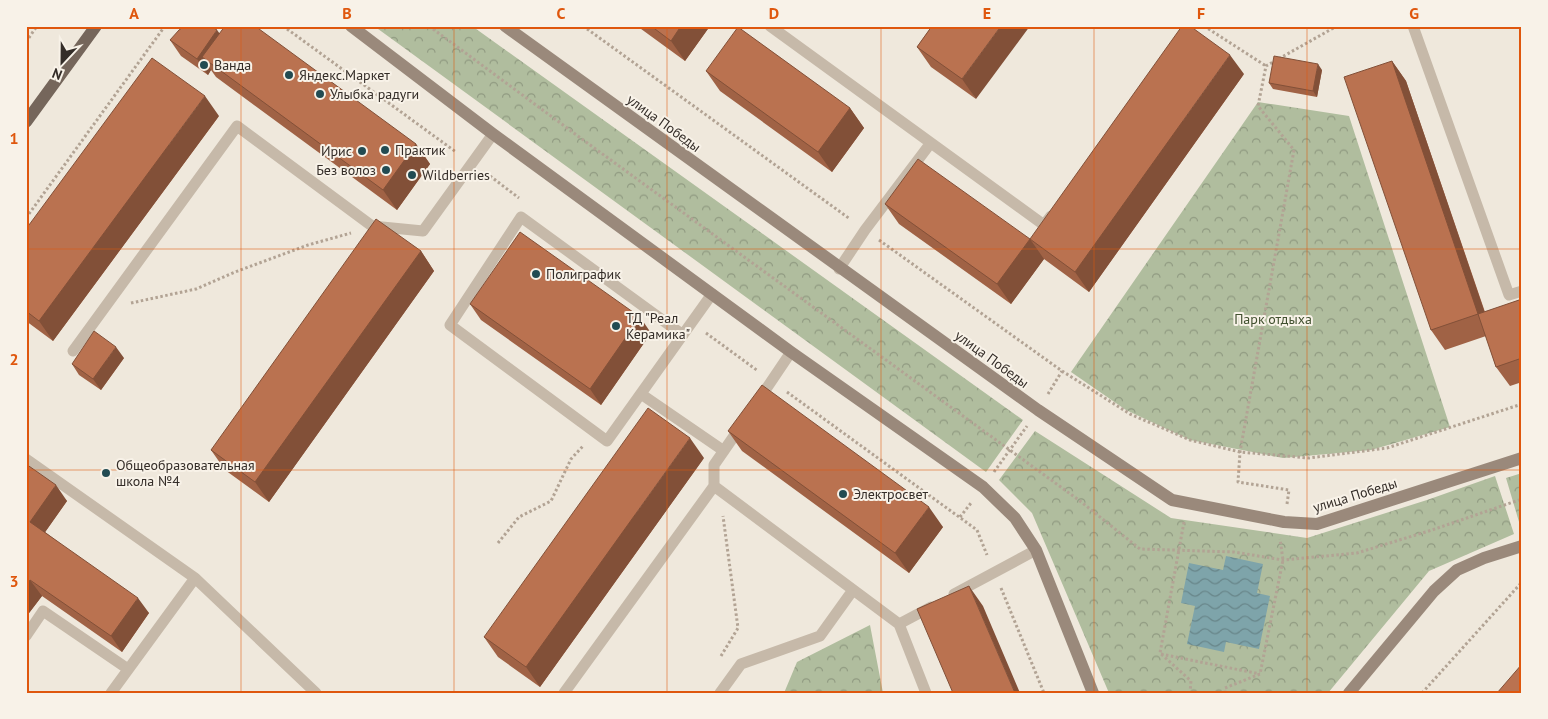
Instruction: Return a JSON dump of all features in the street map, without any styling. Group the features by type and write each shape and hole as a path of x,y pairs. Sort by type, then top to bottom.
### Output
{"main road":[{"path":"26,122 96,26"}],"street":[{"path":"350,26 493,134 791,352 983,487 1015,518 1036,550 1093,693"},
{"name":"улица Победы","path":"505,26 1038,410 1172,500 1284,522 1317,524 1522,458"},
{"path":"1349,693 1434,591 1457,570 1484,558 1522,546"}],"lane":[{"path":"770,26 1044,225 1056,209"},
{"path":"1412,26 1509,295 1522,291"},
{"path":"73,351 237,126 370,230 423,231 493,134"},
{"path":"840,269 865,230 930,144"},
{"path":"683,335 521,217 450,325 607,442 683,335 712,294"},
{"path":"564,693 714,486 714,464 791,352"},
{"path":"641,394 724,451"},
{"path":"26,459 194,578 316,693"},
{"path":"714,486 899,624 926,693"},
{"path":"899,624 1036,550"},
{"path":"111,693 194,578"},
{"path":"720,693 741,664 820,636 853,590"},
{"path":"26,636 43,611 128,668"}],"path":[{"path":"26,42 37,26"},
{"path":"26,218 165,26"},
{"path":"583,26 1062,371 1130,414 1190,440 1240,452 1309,458 1387,448 1522,404"},
{"path":"1204,26 1266,66"},
{"path":"1260,674 1283,560 1280,540 1289,490 1238,482 1240,452 1294,150 1258,106 1266,66 1337,26"},
{"path":"104,308 196,289 235,272 299,249 370,230"},
{"path":"960,517 1038,410 1062,371"},
{"path":"498,543 519,517 551,501 571,459 595,432"},
{"path":"714,486 724,520 738,628 719,659"},
{"path":"1507,504 1522,499"},
{"path":"1160,654 1184,522"},
{"path":"1422,693 1522,582"},
{"path":"1160,654 1260,674"},
{"path":"1160,654 1191,681 1190,693"},
{"path":"1225,693 1225,688 1260,674"}],"green space":[{"path":"374,26 472,26 1023,420 986,472"},
{"name":"Парк отдыха","path":"1258,102 1349,116 1450,427 1371,450 1283,458 1190,440 1126,410 1071,372"},
{"path":"1035,431 1171,518 1307,538 1495,476 1514,534 1429,571 1328,693 1109,693 1032,513 999,480"},
{"path":"1522,473 1522,532 1506,478"},
{"path":"870,625 883,693 784,693 797,662"}],"water":[{"path":"1226,556 1263,564 1257,593 1270,596 1259,649 1226,642 1224,652 1187,644 1195,606 1181,603 1189,563 1223,570"}],"building":[{"path":"185,26 210,26 217,30 197,59 170,40"},
{"path":"225,26 255,26 416,144 383,190 202,57"},
{"path":"651,26 681,26 671,41"},
{"path":"932,26 1001,26 962,79 917,47"},
{"path":"1182,26 1190,26 1230,55 1075,272 1030,239"},
{"path":"738,27 850,108 818,152 706,71"},
{"path":"1274,56 1318,64 1313,91 1269,83"},
{"path":"152,58 205,96 39,321 26,311 26,229"},
{"path":"1392,61 1478,314 1431,330 1344,77"},
{"path":"918,159 1030,239 997,284 885,204"},
{"path":"376,219 421,251 255,482 211,450"},
{"path":"520,232 640,317 590,389 470,304"},
{"path":"1522,299 1522,358 1496,367 1478,314"},
{"path":"94,331 116,347 93,379 72,364"},
{"path":"762,385 929,507 895,553 728,431"},
{"path":"648,408 690,438 526,667 484,637"},
{"path":"26,464 56,485 30,522 138,598 111,636 30,580 26,586"},
{"path":"969,586 1015,693 953,693 917,609"},
{"path":"1522,664 1522,693 1497,693"}],"place":[{"name":"Ванда","path":"204,65"},
{"name":"Яндекс.Маркет","path":"289,75"},
{"name":"Улыбка радуги","path":"320,94"},
{"name":"Практик","path":"385,150"},
{"name":"Ирис","path":"362,151"},
{"name":"Без волоз","path":"386,170"},
{"name":"Wildberries","path":"412,175"},
{"name":"Полиграфик","path":"536,274"},
{"name":"ТД \"Реал Керамика\"","path":"616,326"},
{"name":"Общеобразовательная школа №4","path":"106,473"},
{"name":"Электросвет","path":"843,494"}]}
